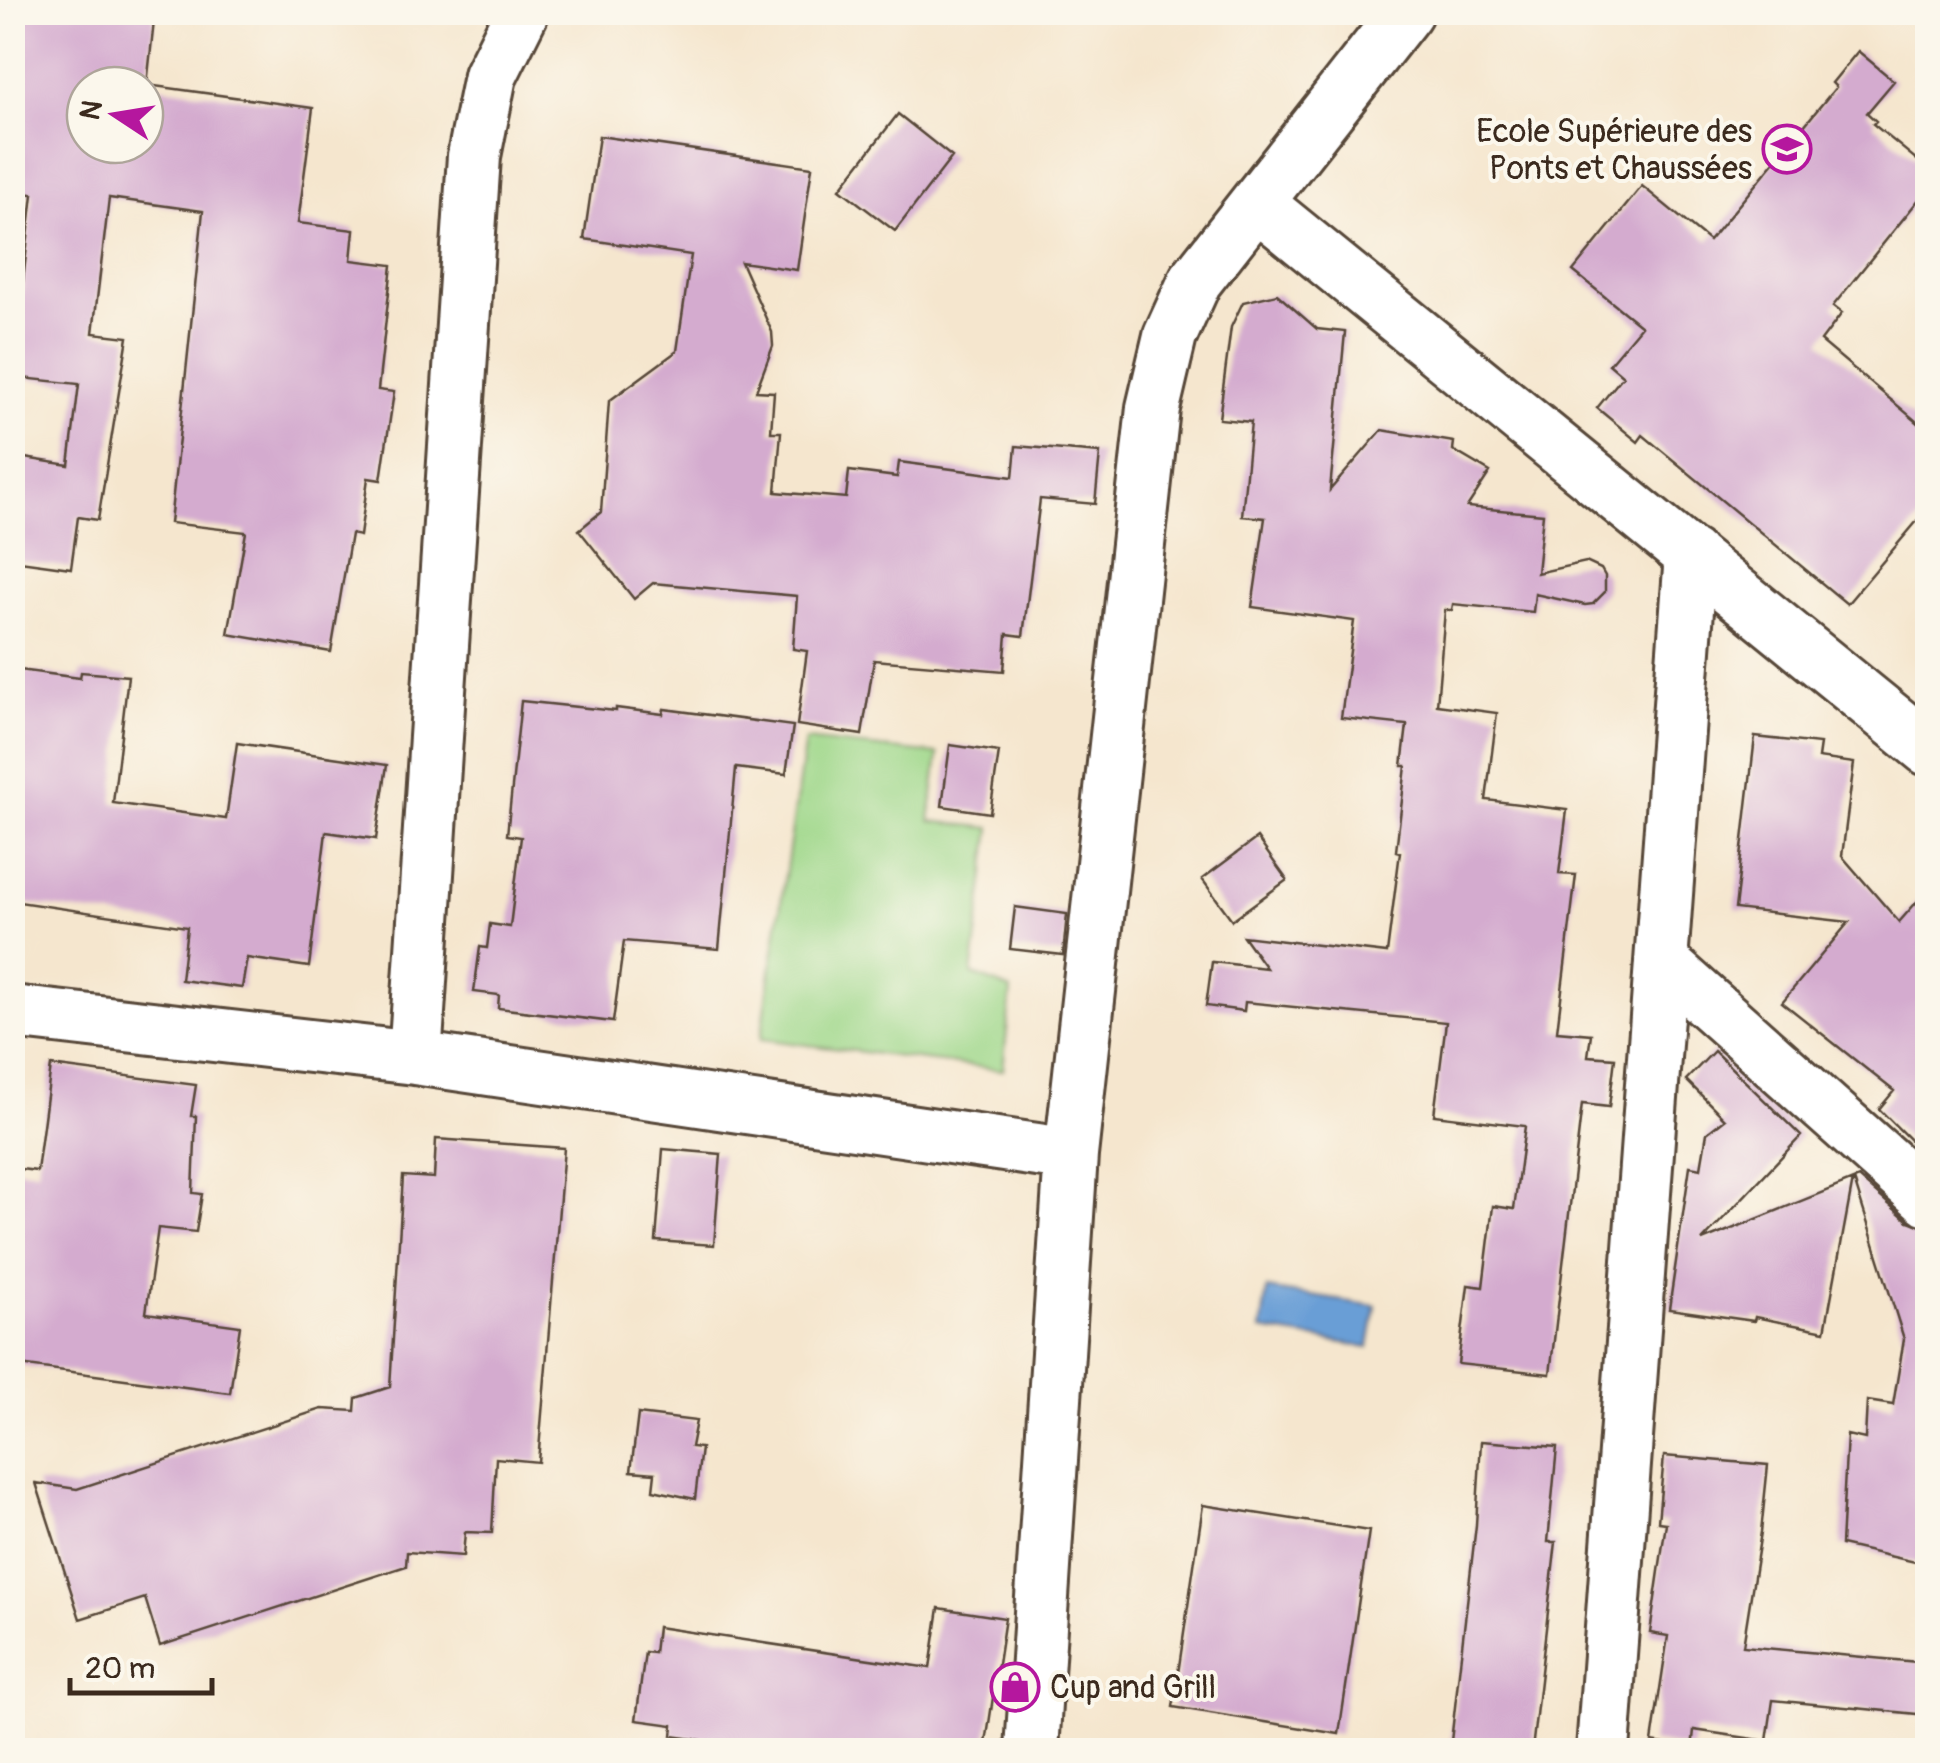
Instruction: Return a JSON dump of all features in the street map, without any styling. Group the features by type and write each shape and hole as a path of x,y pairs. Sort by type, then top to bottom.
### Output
{"street":[{"path":"415,1058 474,156 490,76 522,12"},
{"path":"1032,1750 1071,1154 1153,408 1170,336 1195,281 1406,12"},
{"path":"1258,204 1928,749"},
{"path":"1604,1750 1691,555"},
{"path":"1661,961 1928,1200"},
{"path":"12,1012 415,1058 1071,1154"}],"green space":[{"path":"805,740 938,754 930,821 991,828 972,974 1011,990 1003,1070 761,1039"}],"water":[{"path":"1267,1289 1376,1306 1369,1347 1261,1330"}],"building":[{"path":"12,12 155,12 149,65 65,65 65,165 165,165 165,87 313,108 298,223 354,230 351,260 392,265 378,390 394,392 381,480 368,478 360,536 351,534 331,652 228,634 246,532 170,523 203,211 109,198 93,333 128,337 98,520 78,517 71,568 12,560 12,456 69,465 79,384 12,377 33,194 12,192"},
{"path":"1858,51 1894,81 1867,113 1876,121 1873,124 1928,169 1928,188 1833,306 1842,313 1821,341 1928,431 1928,508 1847,604 1643,435 1638,442 1597,408 1623,376 1609,364 1641,326 1573,271 1642,186 1709,241 1836,87 1832,83"},
{"path":"898,114 952,157 895,231 840,189"},
{"path":"599,136 812,167 797,270 741,262 772,332 773,346 756,391 774,392 771,432 781,432 776,492 846,498 849,471 897,477 899,462 1013,477 1016,446 1100,453 1095,504 1040,499 1023,636 1007,634 1004,671 874,660 862,735 797,725 807,651 793,649 797,596 653,583 634,599 579,530 601,512 609,401 677,351 691,255 584,239"},
{"path":"1277,294 1317,329 1345,332 1330,490 1382,430 1454,442 1453,450 1490,472 1467,507 1543,514 1537,573 1586,562 1601,569 1605,576 1605,592 1593,604 1535,594 1533,612 1453,604 1452,610 1445,610 1437,705 1497,713 1486,800 1567,810 1559,874 1576,875 1557,1031 1591,1034 1588,1056 1615,1058 1609,1107 1582,1104 1550,1374 1458,1364 1468,1285 1483,1287 1493,1206 1514,1209 1525,1126 1434,1115 1446,1022 1245,1002 1244,1011 1206,1006 1212,962 1266,968 1243,936 1387,953 1400,852 1396,851 1407,725 1341,718 1354,621 1252,607 1265,518 1242,516 1251,422 1219,419 1231,327 1243,302"},
{"path":"12,669 80,678 81,672 128,676 113,803 226,819 237,743 387,765 376,839 326,832 309,967 247,958 242,988 181,980 187,927 12,901"},
{"path":"521,701 663,714 664,709 793,726 786,774 736,768 719,949 624,941 613,1022 498,1008 499,995 474,992 480,947 487,948 490,924 510,927 521,837 507,835"},
{"path":"1755,737 1820,744 1818,758 1854,763 1842,856 1899,922 1928,889 1928,1158 1879,1109 1894,1091 1782,1002 1849,922 1735,909"},
{"path":"950,745 999,752 990,813 942,806"},
{"path":"1257,838 1287,880 1232,920 1202,879"},
{"path":"1015,907 1067,914 1063,955 1010,949"},
{"path":"1714,1051 1801,1136 1702,1241 1853,1180 1825,1331 1755,1317 1754,1321 1669,1309 1690,1166 1701,1168 1707,1133 1725,1119 1686,1080"},
{"path":"51,1066 196,1085 191,1116 196,1116 193,1193 202,1194 196,1232 158,1228 146,1313 240,1326 230,1393 12,1364 12,1168 37,1171"},
{"path":"436,1139 564,1148 538,1462 496,1458 492,1533 465,1532 463,1556 407,1552 406,1566 160,1646 145,1598 80,1619 36,1483 77,1489 322,1409 355,1411 356,1398 390,1387 403,1176 434,1178"},
{"path":"663,1149 721,1154 714,1245 656,1241"},
{"path":"1859,1178 1908,1221 1928,1228 1928,1565 1841,1545 1847,1435 1865,1439 1867,1401 1893,1405 1904,1339 1854,1180"},
{"path":"638,1414 696,1421 691,1447 701,1448 695,1499 653,1490 655,1473 631,1471"},
{"path":"1481,1441 1557,1447 1548,1542 1556,1542 1532,1750 1450,1750 1476,1525"},
{"path":"1664,1456 1768,1465 1743,1646 1928,1663 1928,1715 1773,1700 1767,1741 1694,1730 1692,1749 1652,1742 1668,1636 1650,1633 1666,1523 1658,1522"},
{"path":"1203,1505 1369,1531 1339,1734 1173,1707"},
{"path":"939,1608 1005,1618 985,1750 773,1750 672,1736 673,1725 636,1720 645,1652 654,1653 657,1627 930,1668"}],"place":[{"name":"Ecole Supérieure des Ponts et Chaussées","path":"1787,149"},
{"name":"Cup and Grill","path":"1015,1687"}]}
